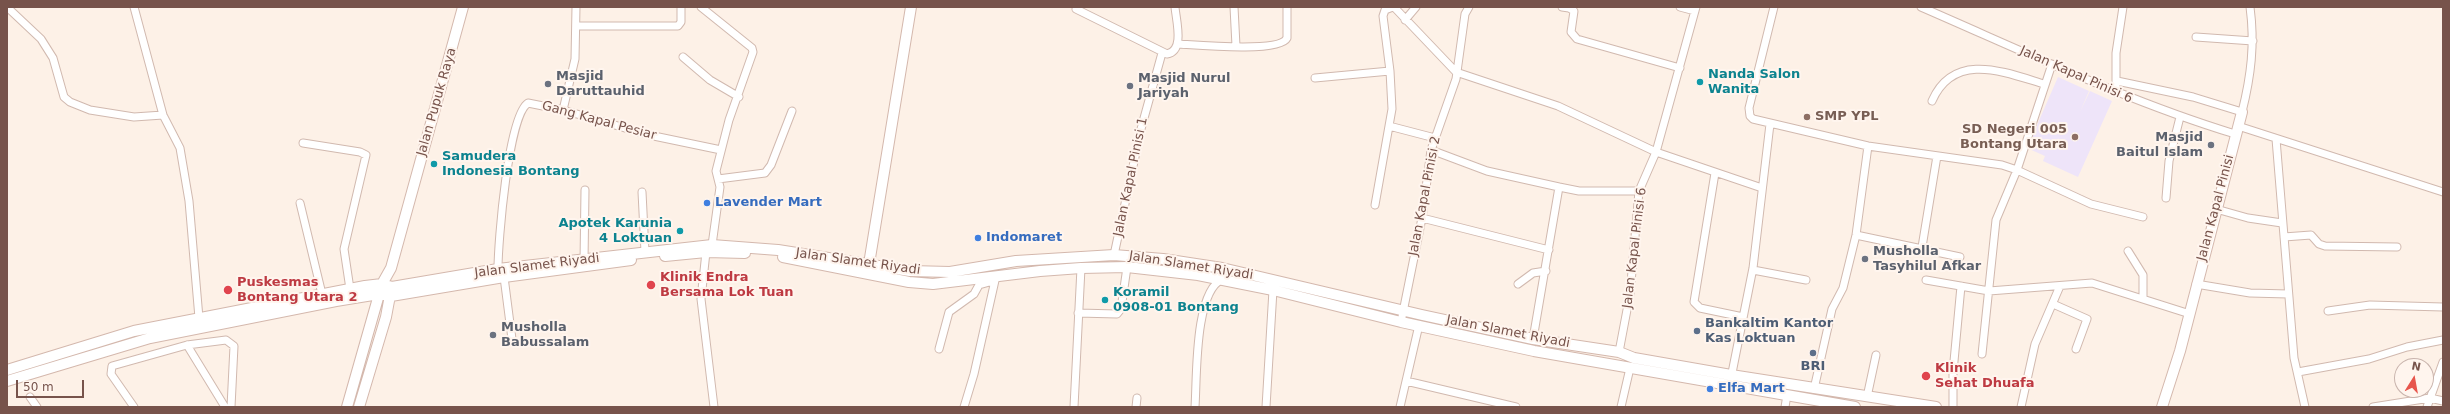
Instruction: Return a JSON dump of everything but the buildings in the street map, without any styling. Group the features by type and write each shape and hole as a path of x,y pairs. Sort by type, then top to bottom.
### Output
{"street":[{"path":"7,7 41,39 53,58 64,96 70,102 90,110 134,117 163,115"},
{"path":"134,7 163,115 179,142 182,156 189,201 199,318"},
{"name":"Jalan Pupuk Raya","path":"386,290 410,197 464,7"},
{"path":"563,110 575,59 576,7"},
{"path":"576,26 678,26 681,22 680,7"},
{"path":"701,7 752,48 753,55 721,150 716,171 720,187 701,299 714,407"},
{"path":"869,264 912,7"},
{"path":"1076,9 1162,53 1171,53 1178,44 1176,7"},
{"path":"1234,7 1236,46"},
{"path":"1178,44 1264,47 1285,42 1288,31 1287,7"},
{"path":"1375,205 1392,101 1383,16 1385,10 1393,7 1456,72 1558,106 1656,152 1762,188"},
{"path":"1405,20 1416,7"},
{"name":"Jalan Kapal Pinisi 2","path":"1401,322 1402,310 1422,218 1431,150 1453,90 1468,7"},
{"path":"1562,7 1572,9 1574,11 1571,32 1576,39 1680,68"},
{"path":"1680,7 1695,9"},
{"path":"1774,7 1749,113 1753,119 1868,146 1988,162 2016,170 2084,201 2143,217"},
{"name":"Jalan Kapal Pinisi 6","path":"1921,7 2116,93 2180,117 2276,139 2443,192"},
{"path":"2116,93 2116,53 2123,7"},
{"name":"Jalan Kapal Pinisi","path":"2162,407 2173,376 2190,314 2196,284 2242,112 2251,72 2253,40 2250,7"},
{"name":"Jalan Kapal Pinisi 6","path":"1619,352 1630,294 1639,191 1656,152 1695,9"},
{"path":"2196,37 2253,40"},
{"name":"Jalan Kapal Pinisi 1","path":"1114,255 1141,129 1162,53"},
{"path":"683,58 710,80 739,97"},
{"path":"1982,354 1996,220 2016,170 2052,64"},
{"path":"1932,101 1938,88 1948,78 1976,69 1998,70 2044,84"},
{"path":"1315,78 1390,71"},
{"path":"2117,81 2193,97 2242,112"},
{"name":"Gang Kapal Pesiar","path":"501,273 498,247 505,188 514,134 524,106 532,103 563,110 648,135 721,150"},
{"path":"718,179 765,173 771,165 792,111"},
{"path":"2166,198 2170,161 2180,117"},
{"path":"1732,387 1731,375 1753,270 1770,124"},
{"path":"1389,126 1435,138"},
{"path":"2276,139 2294,358 2305,407"},
{"path":"303,143 360,152 366,155 344,249 350,289"},
{"path":"1814,388 1832,309 1843,288 1856,235 1868,146"},
{"path":"1431,150 1487,172 1579,191 1639,191"},
{"path":"1922,247 1938,156"},
{"path":"1715,172 1694,302 1700,308 1743,317"},
{"path":"1533,339 1546,271 1559,187"},
{"path":"584,263 585,190"},
{"path":"642,192 645,252"},
{"path":"300,203 322,294"},
{"path":"2216,209 2248,218 2282,222"},
{"path":"1422,218 1549,250"},
{"path":"1856,235 1922,247 1960,257"},
{"path":"2284,236 2311,235 2319,244 2325,246 2398,247"},
{"name":"Jalan Slamet Riyadi","path":"584,263 645,252 709,248 778,250 910,271 950,272 1016,261 1114,255 1163,259 1276,280 1533,339 1619,352 1634,358 1731,375 1936,407"},
{"name":"Jalan Slamet Riyadi","path":"386,290 501,273 709,248 779,257 909,282 933,284 1081,268 1127,267 1162,270 1224,279 1401,322 1534,351 1732,387 1855,407"},
{"path":"2128,251 2144,275 2143,298"},
{"path":"1162,270 1163,259"},
{"path":"1078,313 1117,314 1121,309 1127,267"},
{"path":"1074,407 1081,268"},
{"path":"1753,270 1806,280"},
{"path":"1518,284 1533,273 1546,271"},
{"path":"501,273 512,340"},
{"path":"939,348 949,312 974,294 979,285 996,278"},
{"path":"964,407 974,374 996,278"},
{"path":"1195,407 1196,352 1205,303 1209,294 1224,279"},
{"path":"1926,280 1989,292 2092,283 2190,314"},
{"path":"2196,284 2250,293 2288,294"},
{"path":"1953,407 1953,372 1961,286"},
{"path":"2021,407 2035,344 2060,286"},
{"path":"7,370 134,331 350,289 386,290"},
{"path":"7,381 150,338 386,290"},
{"path":"347,407 386,290"},
{"path":"359,407 386,290"},
{"path":"1266,407 1273,290"},
{"path":"2053,304 2087,319 2076,349"},
{"path":"2328,312 2370,305 2443,307"},
{"path":"1400,407 1419,325"},
{"path":"134,407 111,374 112,366 187,345 226,340 234,346 231,407"},
{"path":"2298,372 2369,359 2407,347 2443,340"},
{"path":"187,345 225,407"},
{"path":"1867,397 1876,355"},
{"path":"2434,387 2443,362"},
{"path":"1621,407 1630,368"},
{"path":"1406,381 1516,407"},
{"path":"1785,407 1786,395"},
{"path":"30,397 37,407"},
{"path":"1136,407 1137,398"},
{"path":"2373,407 2430,398 2443,401"},
{"path":"2427,407 2430,398"}],"shaded area":[{"path":"2058,77 2089,91 2080,112 2090,91 2112,101 2078,177 2043,161 2045,156 2027,148"}],"place":[{"name":"Nanda Salon Wanita","path":"1700,82"},
{"name":"Masjid Daruttauhid","path":"548,84"},
{"name":"Masjid Nurul Jariyah","path":"1130,86"},
{"name":"SMP YPL","path":"1807,117"},
{"name":"SD Negeri 005 Bontang Utara","path":"2075,137"},
{"name":"Masjid Baitul Islam","path":"2211,145"},
{"name":"Samudera Indonesia Bontang","path":"434,164"},
{"name":"Lavender Mart","path":"707,203"},
{"name":"Apotek Karunia 4 Loktuan","path":"680,231"},
{"name":"Indomaret","path":"978,238"},
{"name":"Musholla Tasyhilul Afkar","path":"1865,259"},
{"name":"Klinik Endra Bersama Lok Tuan","path":"651,285"},
{"name":"Puskesmas Bontang Utara 2","path":"228,290"},
{"name":"Koramil 0908-01 Bontang","path":"1105,300"},
{"name":"Bankaltim Kantor Kas Loktuan","path":"1697,331"},
{"name":"Musholla Babussalam","path":"493,335"},
{"name":"BRI","path":"1813,353"},
{"name":"Klinik Sehat Dhuafa","path":"1926,376"},
{"name":"Elfa Mart","path":"1710,389"}]}
